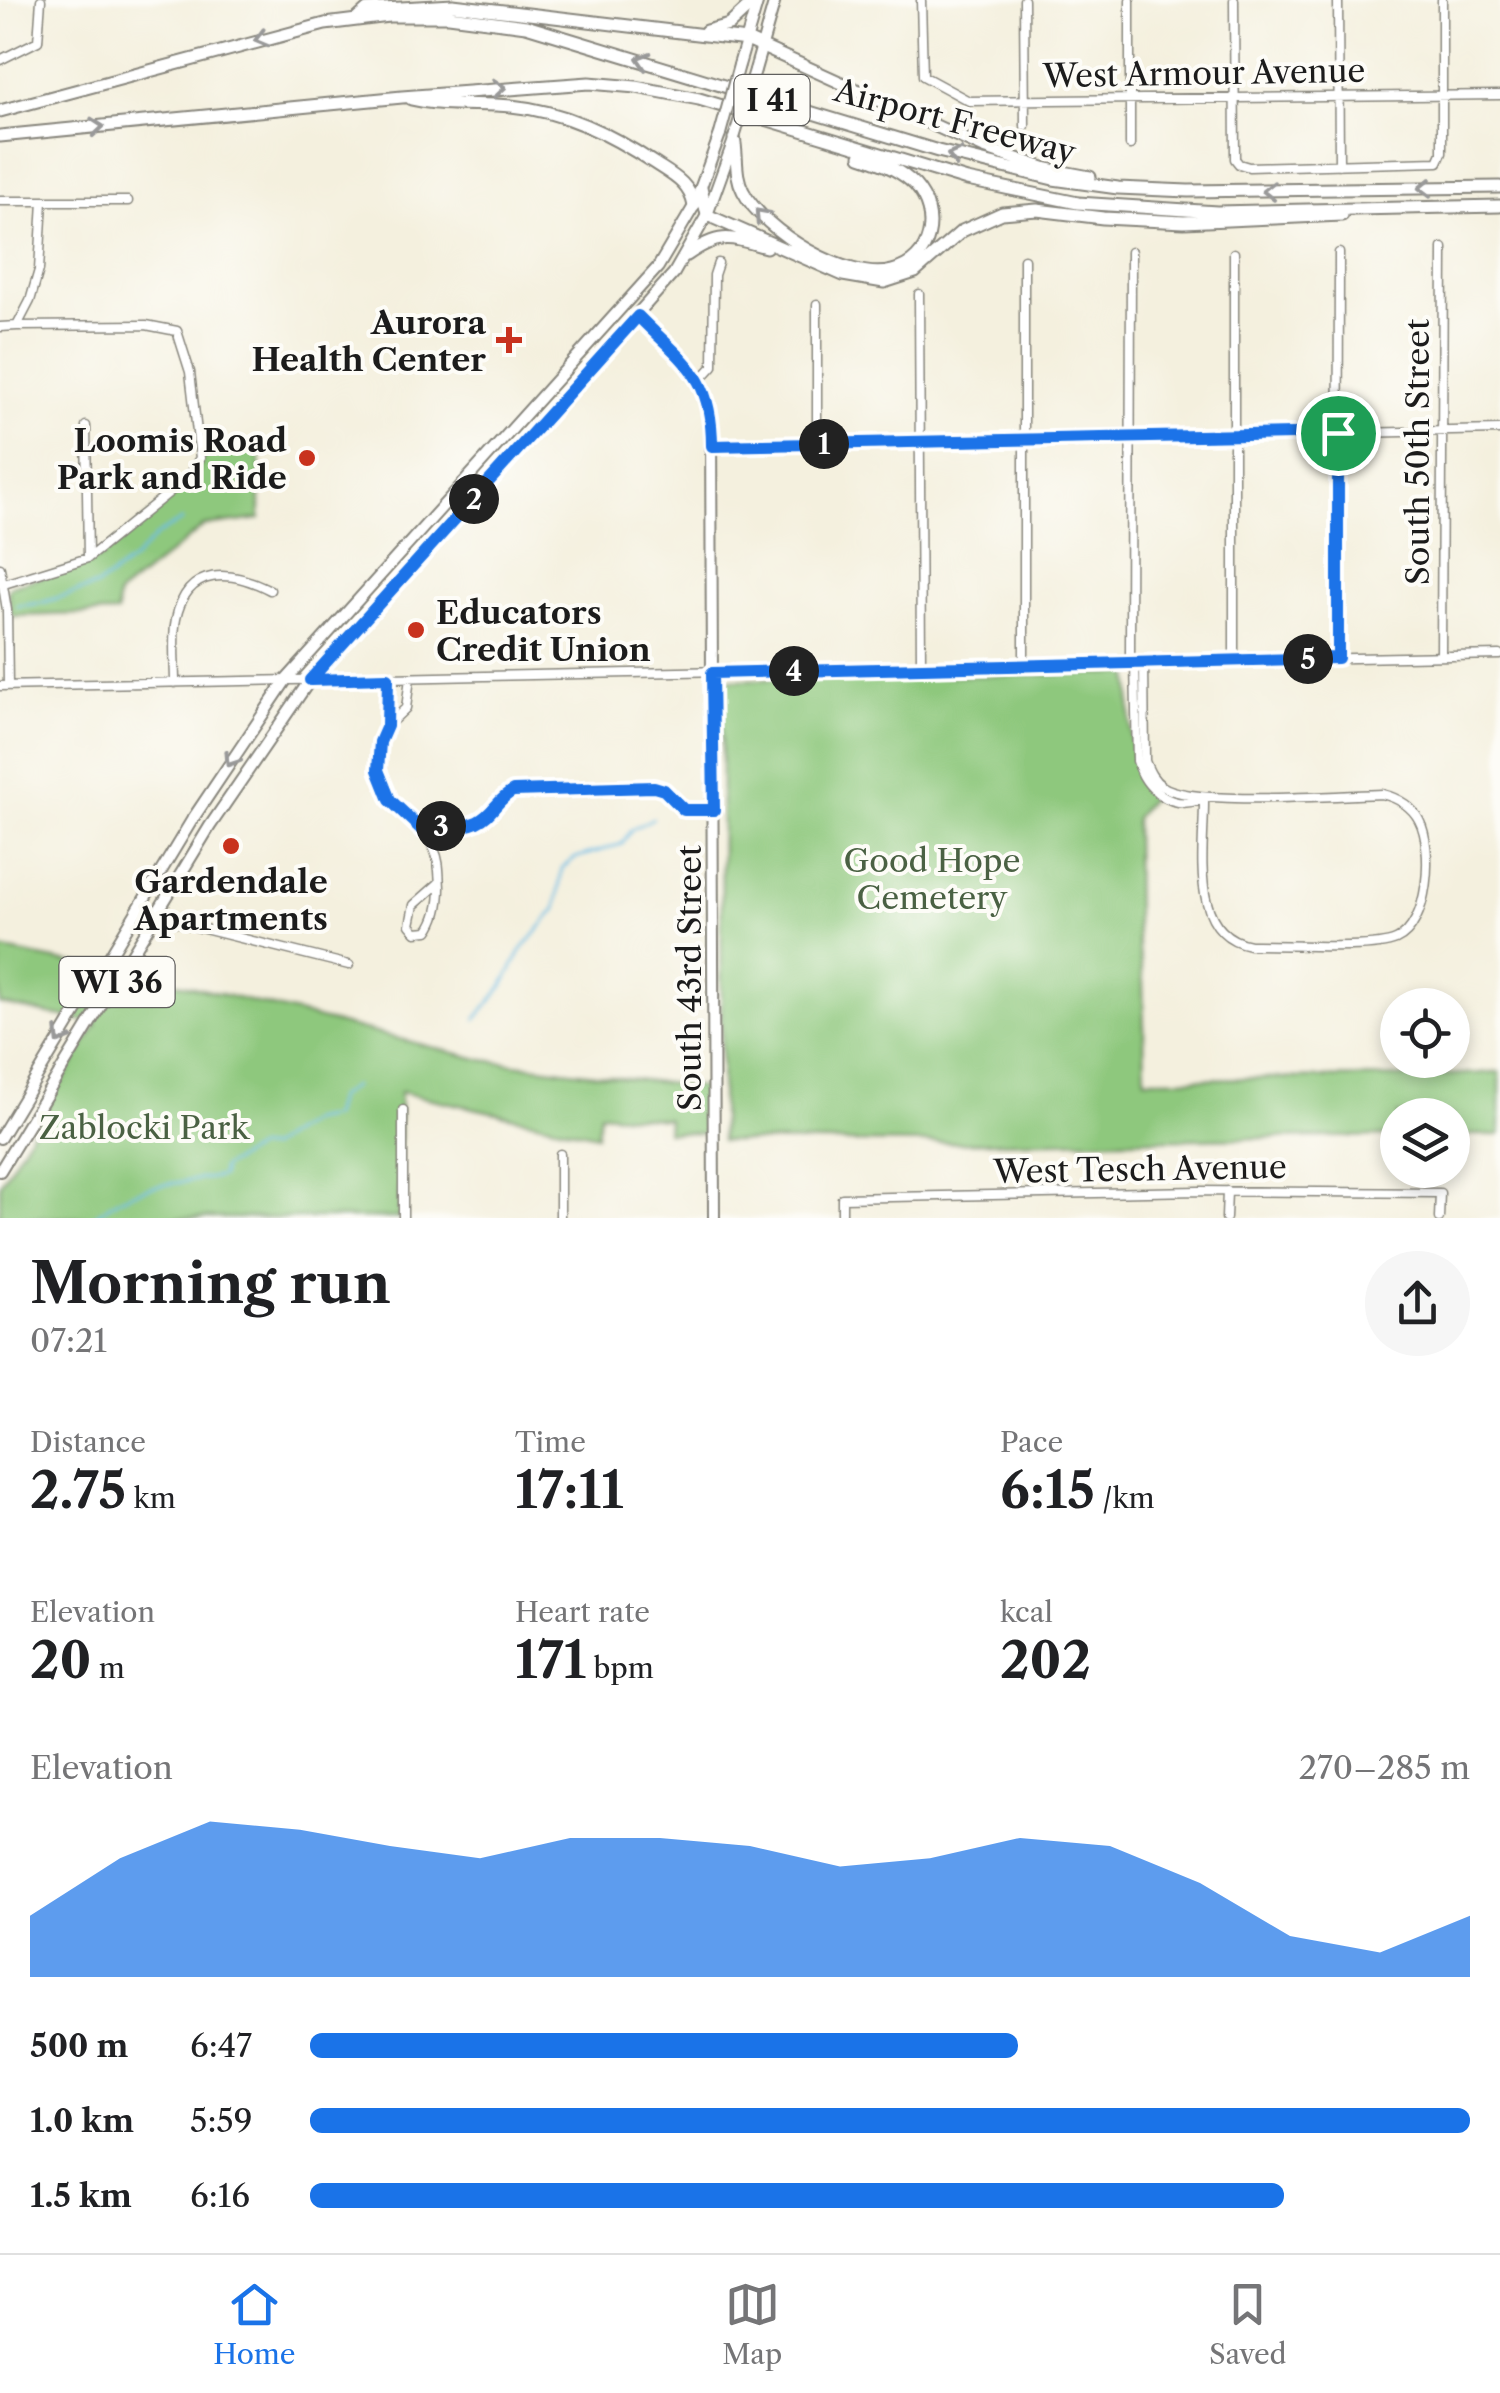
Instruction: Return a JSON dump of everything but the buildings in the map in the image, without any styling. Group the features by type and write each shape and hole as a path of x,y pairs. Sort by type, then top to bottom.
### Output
{"highway":[{"path":"696,32 729,25 757,0"},
{"path":"357,19 367,10 453,5 747,40 1004,156 1074,174 1168,184 1188,192"},
{"name":"Airport Freeway","path":"0,111 273,36 357,19 449,16 510,22 985,164 1088,184 1188,192 1500,187"},
{"name":"Airport Freeway","path":"0,136 402,96 589,84 636,87 699,99 968,180 1078,203 1166,211 1500,206"},
{"path":"402,96 433,104 544,111 596,129 688,186 694,206"},
{"path":"734,138 740,186 760,217 784,237 848,267 873,273 894,271 920,255 929,237 930,215 926,200 910,180 883,164 794,133 774,121"},
{"path":"702,188 707,216 843,275 884,282 915,272 962,232 1002,214 1038,210 1103,218 1204,222 1340,217 1349,209"},
{"path":"686,255 708,242 730,237 785,251"}],"main road":[{"name":"WI 36","path":"0,1138 192,820 286,680 624,306 678,236 702,188 757,0"},
{"name":"WI 36","path":"0,1172 210,826 310,680 638,316 686,255 707,216 776,0"},
{"path":"650,276 636,305 638,316 700,380"},
{"path":"604,354 620,325 624,306"},
{"name":"South 43rd Street","path":"700,380 709,408 712,446 714,1218"},
{"path":"455,492 470,503"},
{"path":"34,1081 51,1090"}],"street":[{"path":"0,60 38,41 41,0"},
{"name":"West Armour Avenue","path":"922,0 923,76 965,100 1500,95"},
{"path":"1024,0 1026,126"},
{"path":"1130,0 1130,145"},
{"path":"1234,0 1235,159 1247,167 1430,164 1440,160 1442,0"},
{"path":"1338,0 1339,166"},
{"path":"0,201 128,201"},
{"path":"17,326 36,285 43,202"},
{"name":"South 50th Street","path":"1441,656 1443,248"},
{"path":"1131,252 1129,438 1136,661 1145,782 1170,800 1192,802 1204,798 1382,794 1402,801 1421,824 1425,844 1423,902 1416,922 1401,938 1379,944 1250,946 1230,940 1214,925 1206,906 1204,798"},
{"path":"1234,253 1234,661"},
{"path":"1338,658 1339,253"},
{"path":"1024,259 1024,663"},
{"name":"South 43rd Street","path":"700,380 712,366 714,275 718,263"},
{"path":"920,294 921,667"},
{"path":"816,444 817,304"},
{"path":"0,327 146,325 177,331 190,372 200,458 186,478 88,558 4,584"},
{"path":"86,426 88,558"},
{"path":"712,446 1500,430"},
{"path":"0,568 4,584 4,686 1500,655"},
{"path":"176,683 175,624 182,597 201,582 221,574 243,576 270,590"},
{"path":"388,678 387,726 378,753 378,770 383,788 395,806 422,830 436,852 440,883 432,926 428,931 416,932 410,924 414,905 440,883"},
{"path":"387,726 406,708 410,678"},
{"path":"422,830 482,820 502,796 513,791 654,787 664,790 684,810 714,810"},
{"path":"140,908 156,917 350,965"},
{"path":"403,1110 403,1218"},
{"path":"560,1154 560,1218"},
{"path":"1226,1218 1227,1191"},
{"name":"West Tesch Avenue","path":"842,1218 842,1198 1227,1191 1440,1194 1439,1218"}],"green space":[{"path":"260,446 260,519 204,526 118,595 117,613 11,616 11,586 92,562 109,551 197,473 206,450"},
{"name":"Good Hope Cemetery","path":"1130,673 1134,754 1137,769 1153,796 1135,818 1136,927 1143,982 1145,1079 1470,1078 1470,1074 1500,1072 1500,1135 1470,1135 1470,1098 1380,1098 1380,1136 930,1143 721,1141 722,680"},
{"name":"Zablocki Park","path":"0,949 130,971 483,1060 707,1088 707,1134 667,1132 668,1119 600,1113 597,1135 400,1092 399,1218 0,1218 0,1184 97,1024 0,1004"}],"waterway":[{"path":"17,606 97,586 132,561 157,535 182,520"},
{"path":"476,1019 503,986 521,951 556,909 562,868 575,858 622,844 631,830 653,818"},
{"path":"92,1218 119,1199 143,1190 222,1176 222,1168 257,1148 269,1148 310,1121 332,1117 337,1098 353,1086"}],"place":[{"name":"Aurora Health Center","path":"509,340"},
{"name":"Loomis Road Park and Ride","path":"307,458"},
{"name":"Educators Credit Union","path":"416,630"},
{"name":"Gardendale Apartments","path":"231,846"}],"route":[{"path":"638,316 700,380 709,408 712,446 1338,433 1338,658 712,673 714,810 684,810 672,796 654,787 513,791 502,796 482,820 422,830 390,800 378,770 380,742 387,726 388,678 310,680 638,316"}]}
